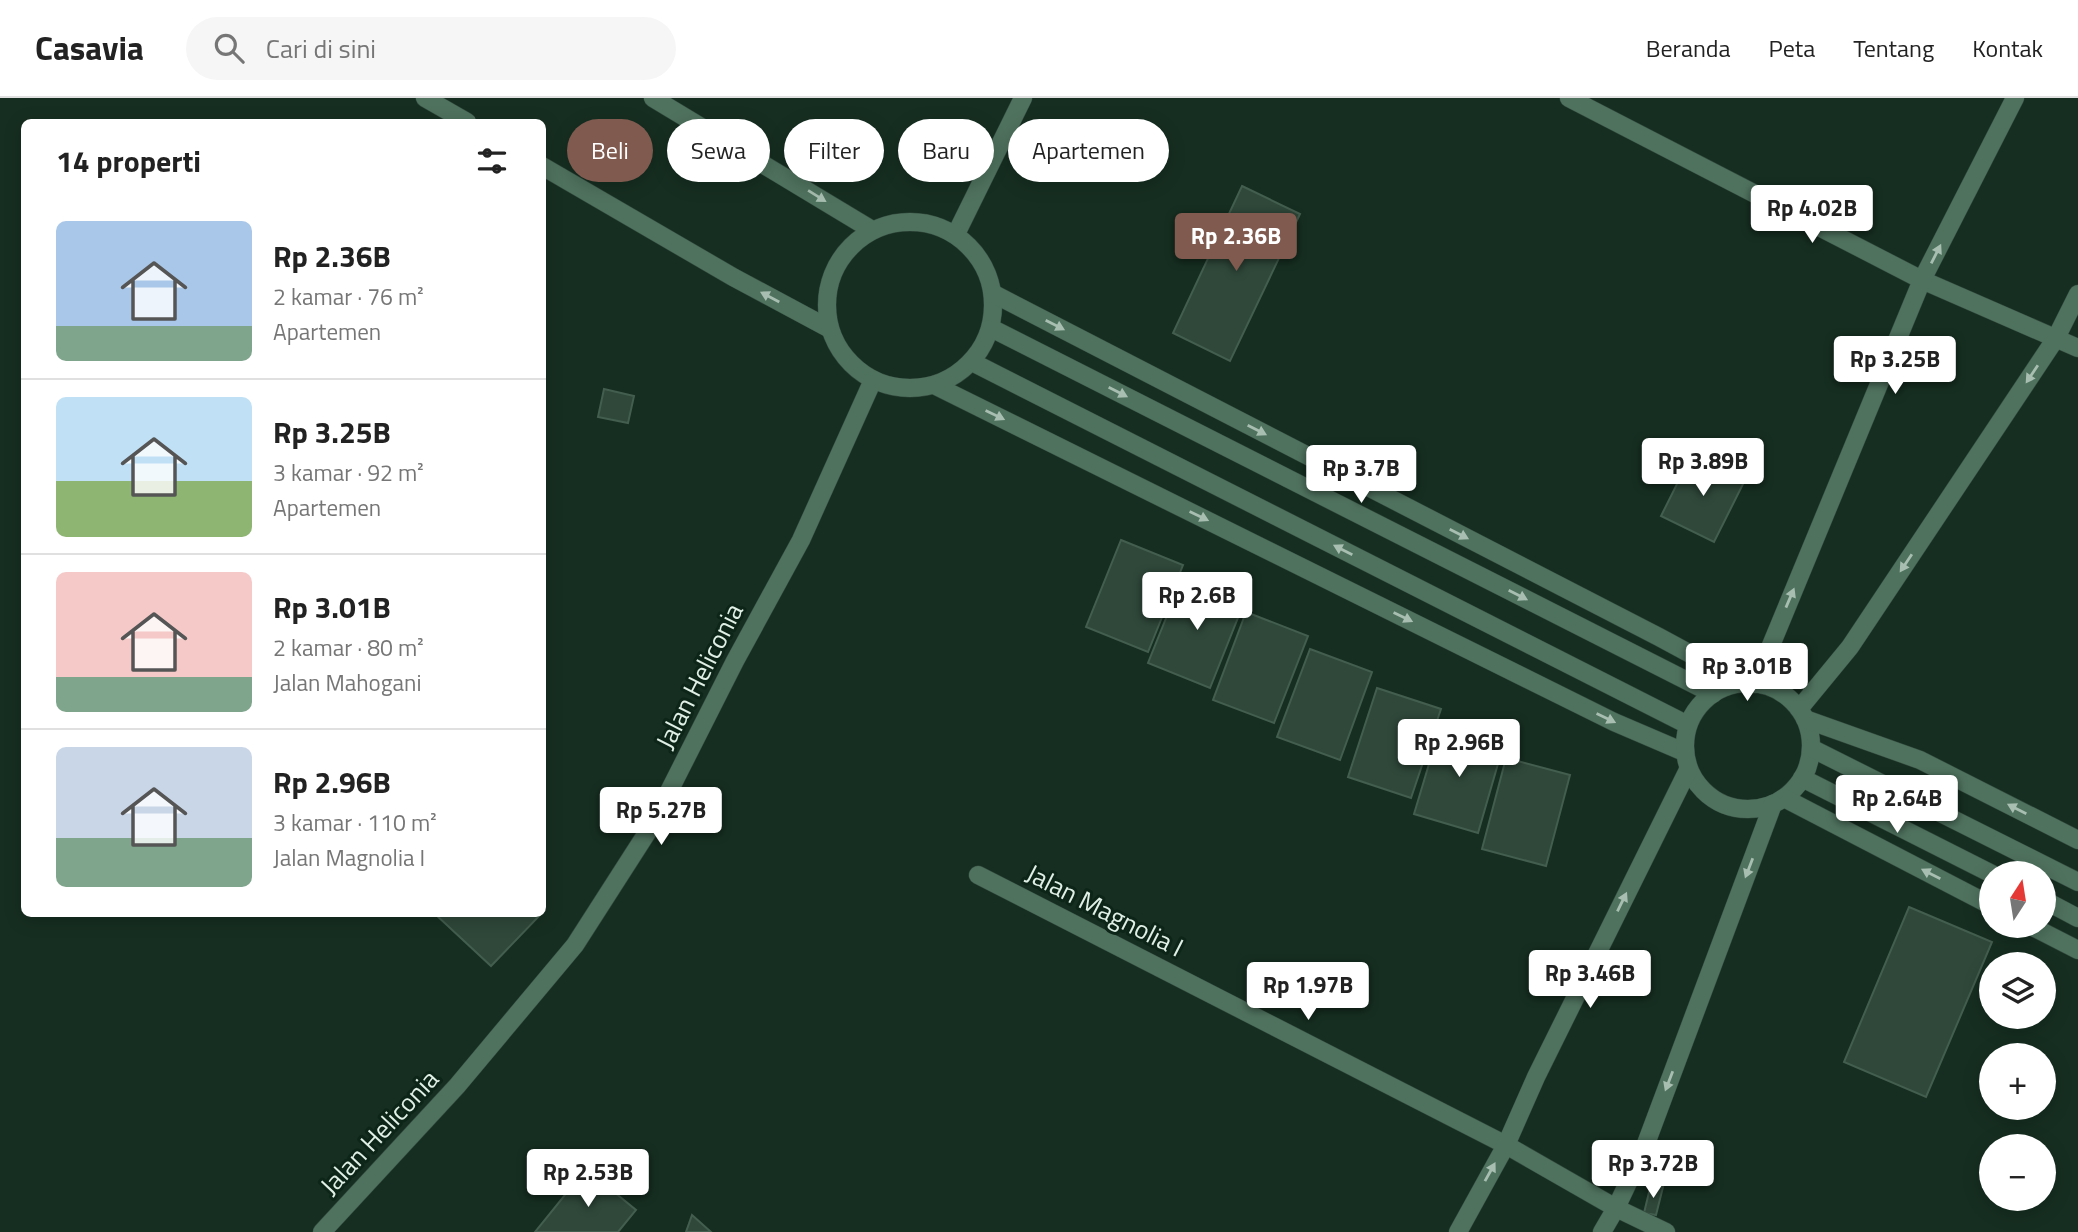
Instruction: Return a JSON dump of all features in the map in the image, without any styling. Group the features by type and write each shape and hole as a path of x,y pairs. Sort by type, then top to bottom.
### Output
{"street":[{"path":"425,98 462,119"},
{"path":"653,98 872,230"},
{"path":"956,234 1023,98"},
{"path":"1569,98 1923,281 2078,348"},
{"path":"1751,684 1923,281 2015,98"},
{"path":"546,168 830,330"},
{"path":"900,221 929,223 956,234 981,260 994,294 992,328 984,346 972,362 954,376 934,385 903,388 873,380 854,367 839,350 830,330 826,310 827,290 842,255 872,230 900,221"},
{"path":"994,294 1751,684 1780,692 1802,714 1920,760 2078,840"},
{"path":"1802,714 1850,647 2056,338 2078,294"},
{"path":"992,328 1713,694"},
{"path":"972,362 1688,725"},
{"name":"Jalan Heliconia","path":"322,1232 457,1086 575,945 596,913 652,825 735,661 801,540 873,380"},
{"path":"934,385 1614,722 1686,761 1702,790 1723,805 1748,810 1779,801 1979,900"},
{"path":"1458,1232 1506,1144 1535,1077 1686,761 1688,725 1698,707 1713,694 1728,686 1751,684"},
{"path":"1602,1232 1644,1149 1779,801 1802,778 1809,763 1809,733 1802,714"},
{"path":"1811,748 2078,882"},
{"path":"1802,778 1979,867"},
{"name":"Jalan Magnolia I","path":"978,875 1506,1144 1616,1208 1666,1232"},
{"path":"2056,906 2078,918"},
{"path":"2054,938 2078,950"}],"building":[{"path":"1242,186 1300,214 1230,361 1173,333"},
{"path":"604,389 634,396 628,423 598,417"},
{"path":"1692,454 1745,480 1714,542 1661,516"},
{"path":"1121,540 1183,565 1148,652 1086,627"},
{"path":"1183,576 1245,600 1210,688 1148,663"},
{"path":"1246,612 1308,636 1274,723 1213,700"},
{"path":"1310,649 1372,672 1340,760 1277,737"},
{"path":"1377,688 1441,709 1411,798 1348,777"},
{"path":"1441,724 1504,743 1478,833 1414,814"},
{"path":"1506,758 1570,775 1546,866 1482,849"},
{"path":"1909,907 1992,942 1988,952 1979,952 1979,973 1926,1097 1844,1062"},
{"path":"438,917 538,917 491,966"},
{"path":"586,1169 636,1210 618,1232 535,1232"},
{"path":"1651,1184 1663,1187 1656,1215 1644,1213"},
{"path":"692,1215 711,1232 686,1232"}]}
